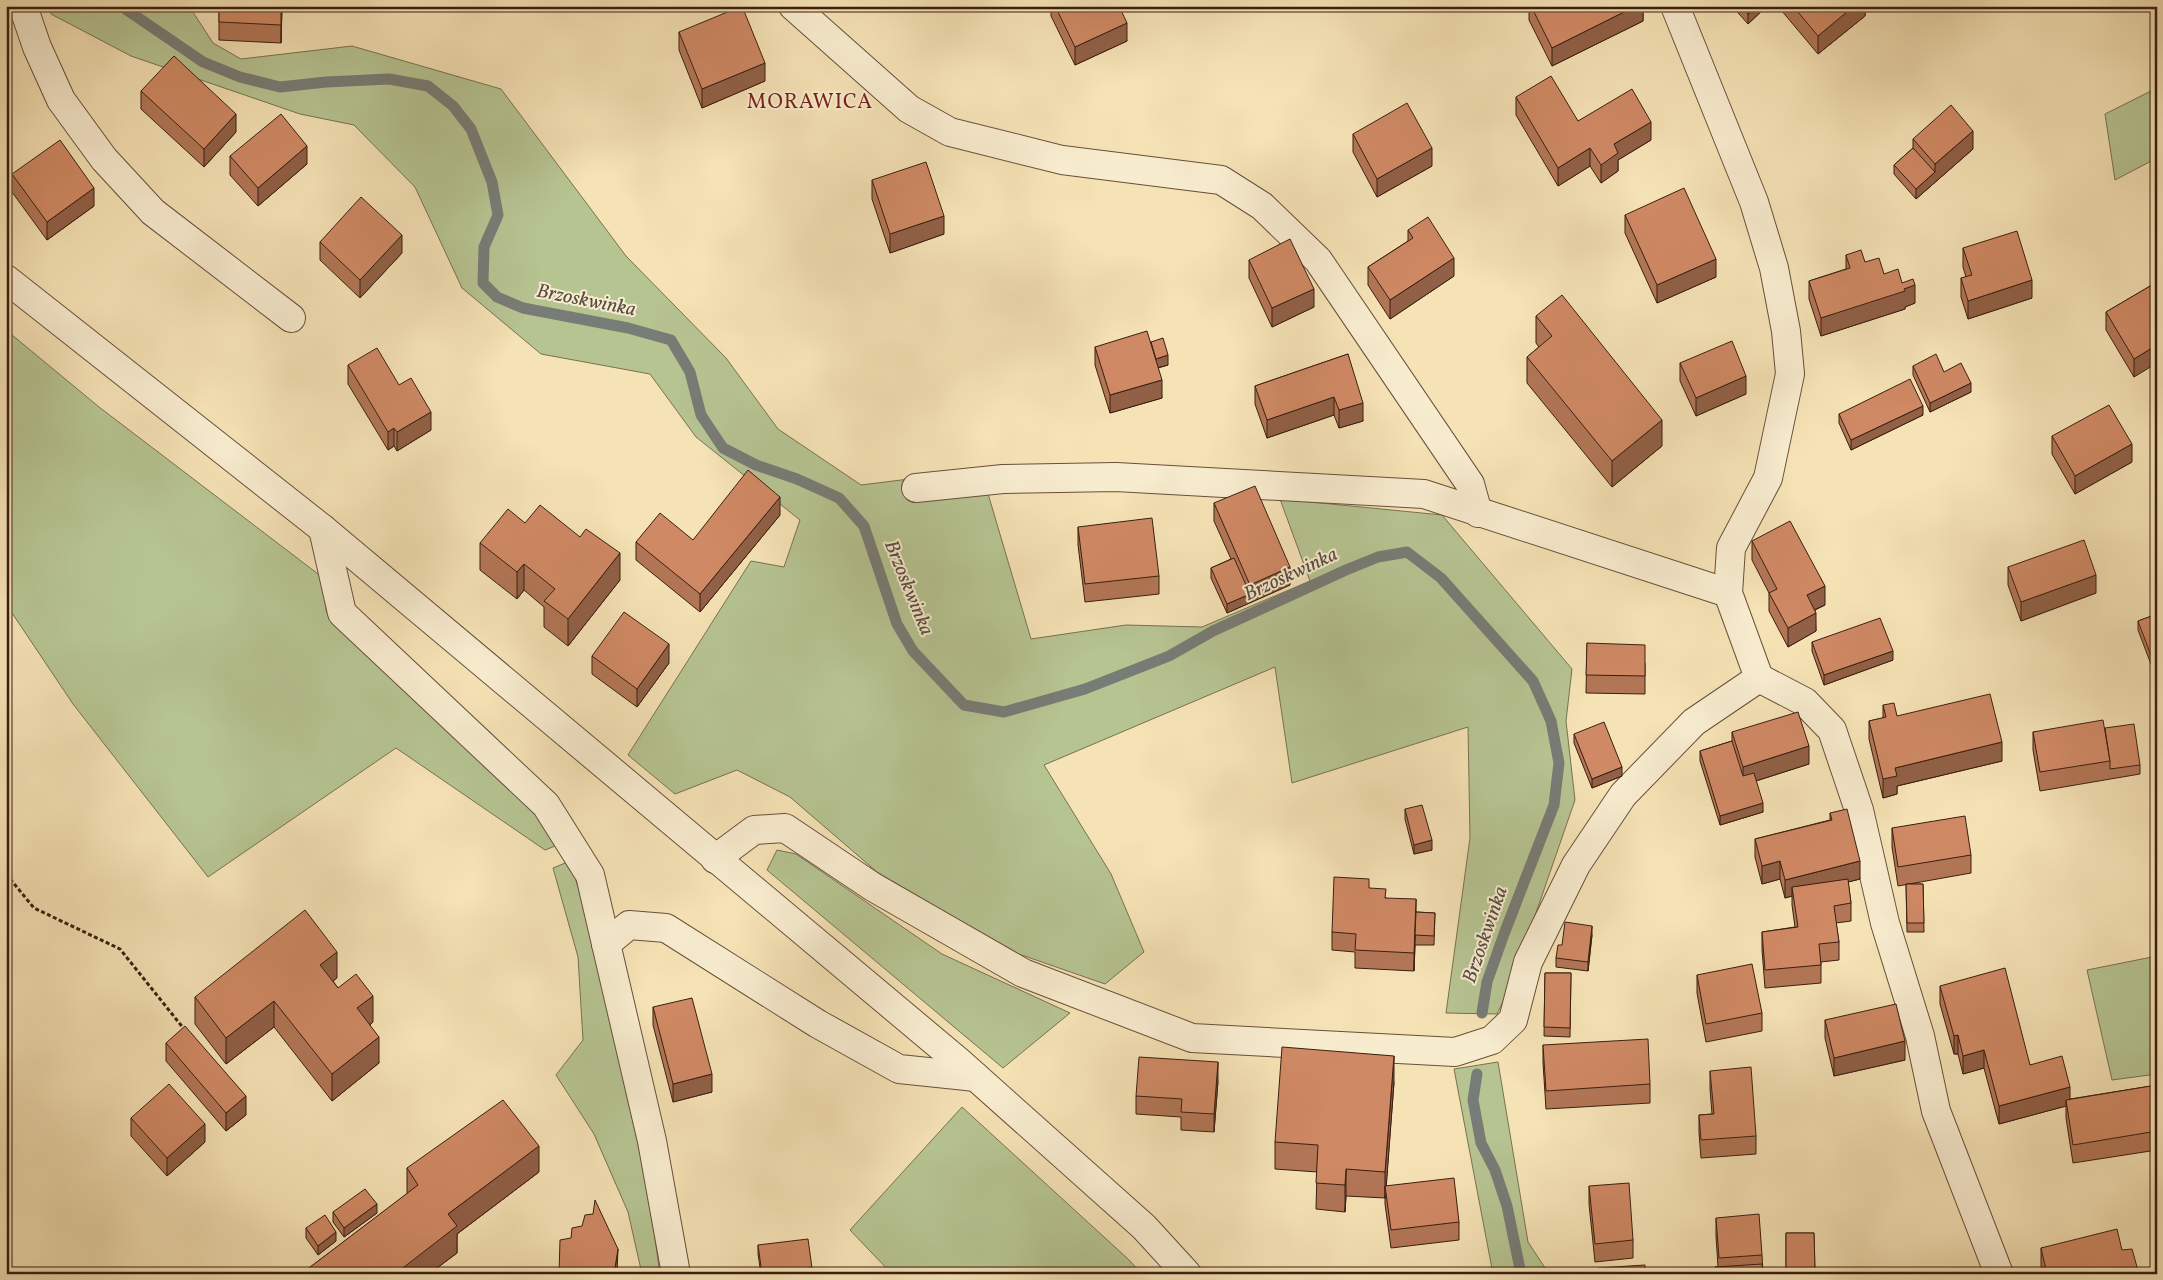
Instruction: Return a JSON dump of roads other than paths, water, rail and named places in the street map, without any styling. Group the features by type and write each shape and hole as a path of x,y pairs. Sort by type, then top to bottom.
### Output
{"street":[{"path":"23,6 36,47 61,100 104,159 153,212 291,318"},
{"path":"793,6 910,108 950,132 1062,160 1221,180 1262,206 1318,260 1470,484 1478,513"},
{"path":"1675,6 1754,202 1774,268 1786,331 1790,374 1768,478 1731,548 1728,593 1759,678 1805,702 1832,730 1859,810 1885,923 1920,1036 1936,1111 1999,1274"},
{"path":"6,279 323,529 976,1077 1144,1227 1187,1274"},
{"path":"916,488 1003,479 1116,477 1424,494 1728,593"},
{"path":"323,529 342,613 546,805 590,875 652,1140 676,1274"},
{"path":"715,859 754,830 785,828 873,887 1023,973 1192,1038 1455,1052 1492,1040 1513,1020 1528,962 1576,865 1622,795 1694,722 1759,678"},
{"path":"606,944 629,925 666,928 818,1024 899,1069 976,1077"}],"waterway":[{"name":"Brzoskwinka","path":"121,6 203,62 240,77 280,87 326,82 389,79 428,86 453,106 471,129 492,182 498,215 484,247 483,283 497,297 523,308 628,328 671,340 690,372 701,415 723,448 756,465 797,479 839,498 864,526 897,624 913,651 964,705 1004,712 1085,689 1169,656 1213,631 1346,570 1378,557 1407,552 1441,578 1533,681 1551,721 1559,763 1554,805 1487,982 1482,1013"},
{"name":"Brzoskwinka","path":"1477,1074 1473,1100 1481,1143 1495,1170 1507,1206 1521,1274"}],"district":[{"name":"MORAWICA","path":"810,102"}]}
